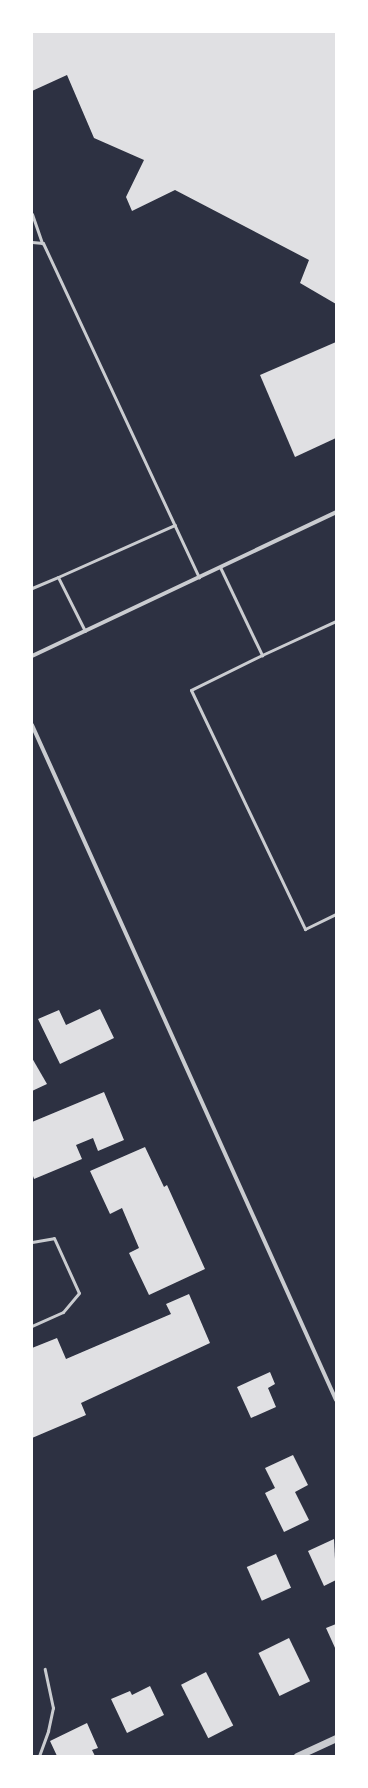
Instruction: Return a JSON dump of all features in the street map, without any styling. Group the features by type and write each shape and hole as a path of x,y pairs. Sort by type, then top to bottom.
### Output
{"street":[{"path":"32,656 336,512"},
{"path":"32,725 336,1400"},
{"path":"297,1756 336,1738"}],"lane":[{"path":"32,214 42,243 199,577"},
{"path":"32,242 42,243"},
{"path":"32,588 175,525"},
{"path":"220,567 262,655"},
{"path":"58,577 85,631"},
{"path":"336,621 191,690 305,929 336,914"},
{"path":"32,1242 54,1238 79,1293 63,1312 32,1326"},
{"path":"39,1756 48,1731 53,1708 45,1669"}],"building":[{"path":"32,32 336,32 336,304 300,283 309,260 175,190 132,211 126,197 144,160 94,138 67,75 32,91"},
{"path":"336,342 336,438 295,457 260,375"},
{"path":"100,1009 114,1038 60,1064 38,1019 59,1010 66,1025"},
{"path":"32,1058 47,1084 32,1091"},
{"path":"104,1092 124,1140 98,1151 93,1138 76,1145 82,1159 34,1179 32,1173 32,1122"},
{"path":"145,1147 164,1187 167,1185 205,1269 149,1295 129,1253 139,1248 122,1208 110,1214 90,1171"},
{"path":"189,1294 210,1343 81,1403 86,1415 32,1438 32,1348 57,1338 66,1359 171,1314 166,1304"},
{"path":"270,1372 275,1384 268,1388 276,1407 251,1418 237,1387"},
{"path":"293,1455 308,1485 295,1492 309,1520 284,1532 265,1493 275,1488 265,1468"},
{"path":"334,1539 336,1580 324,1586 308,1551"},
{"path":"276,1554 291,1588 262,1601 247,1567"},
{"path":"336,1624 336,1650 326,1628"},
{"path":"289,1638 310,1681 279,1696 258,1653"},
{"path":"206,1672 233,1725 208,1738 181,1685"},
{"path":"150,1686 164,1715 127,1733 111,1699 130,1691 132,1695"},
{"path":"87,1723 98,1748 92,1750 95,1756 57,1756 50,1741"}]}
